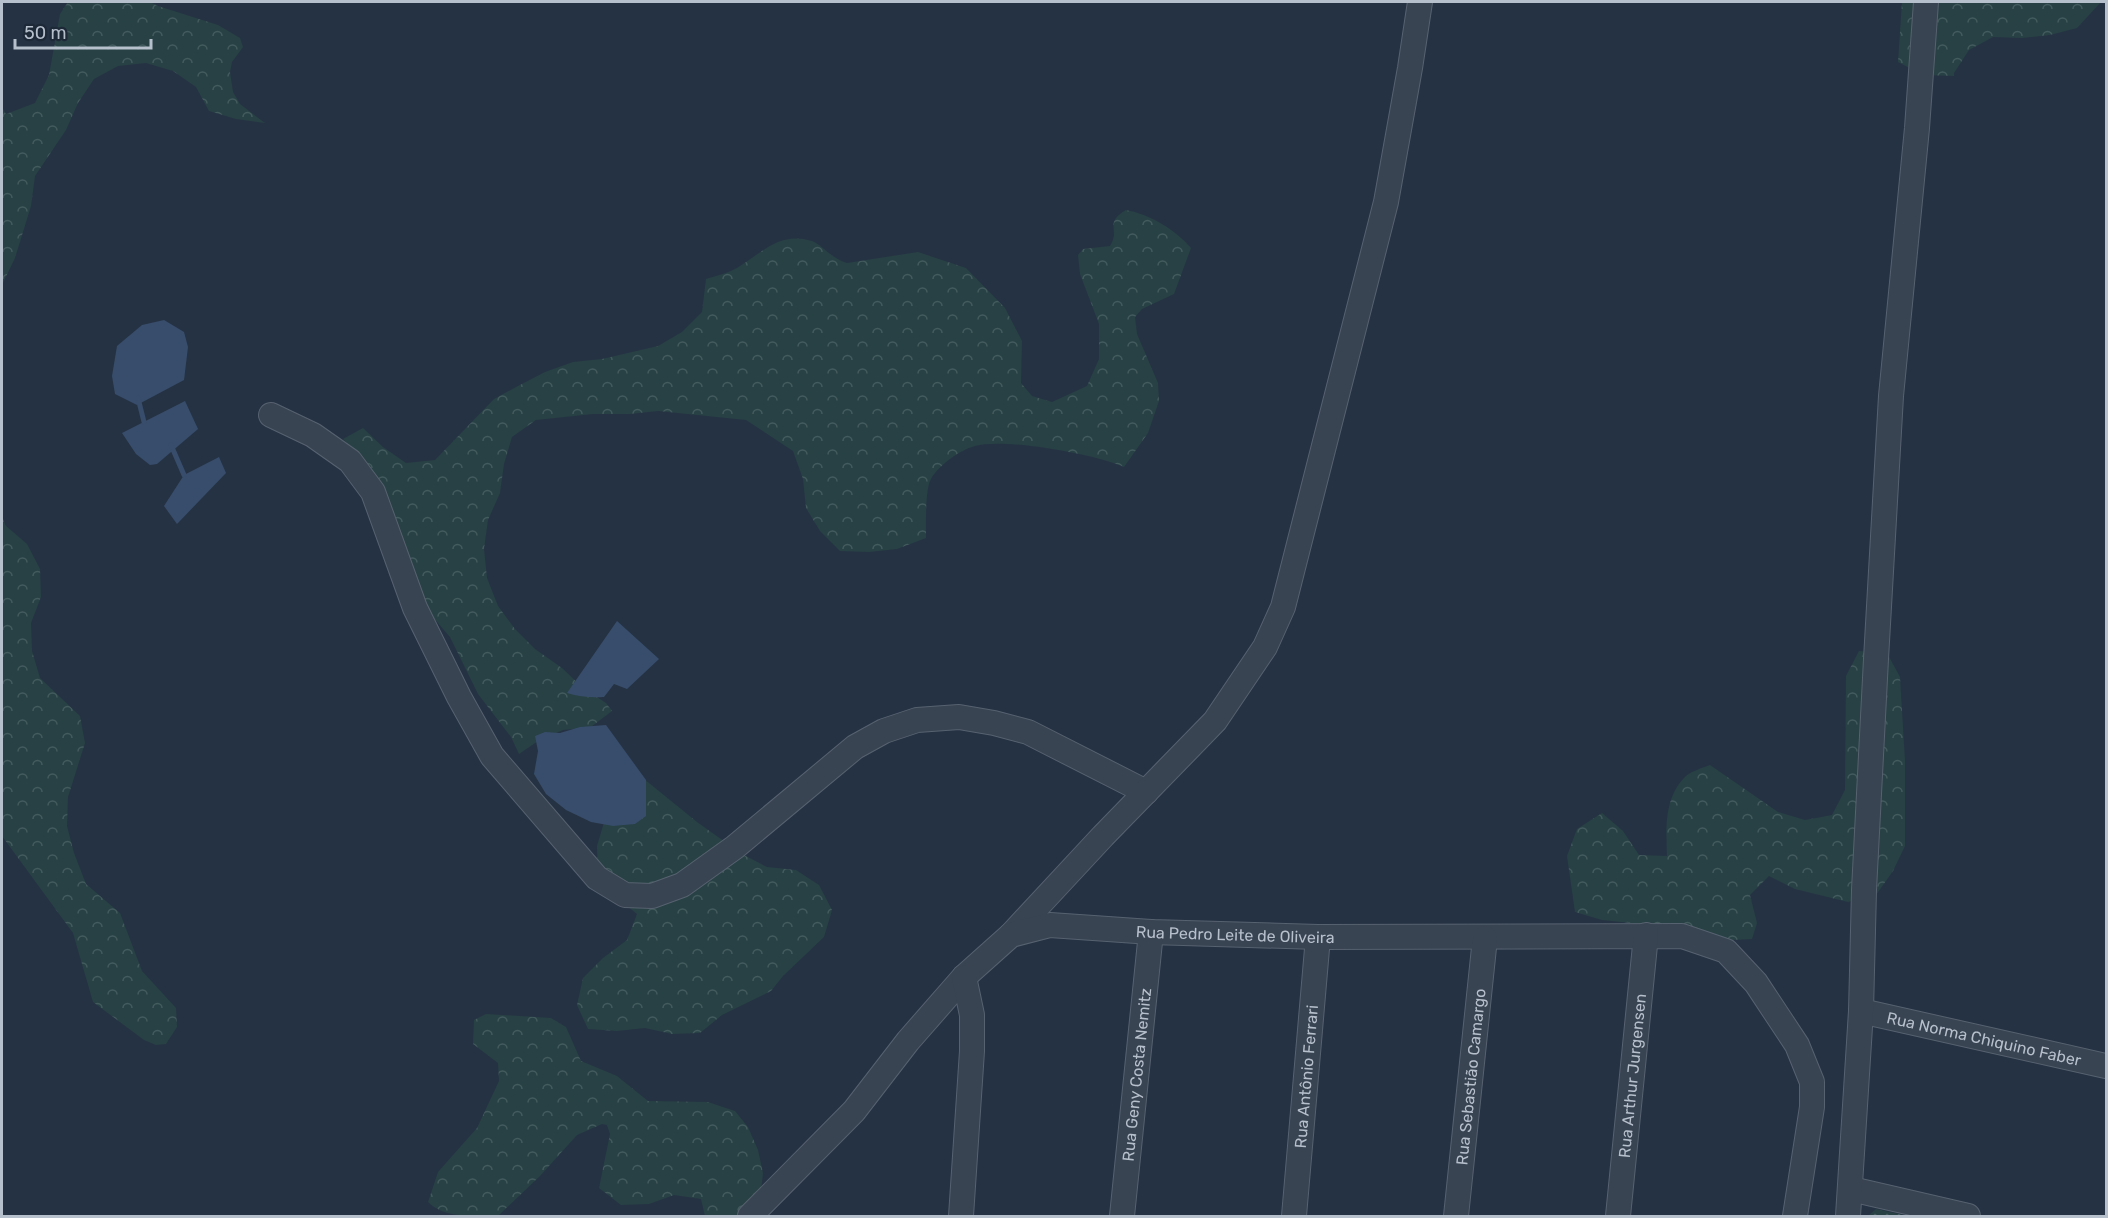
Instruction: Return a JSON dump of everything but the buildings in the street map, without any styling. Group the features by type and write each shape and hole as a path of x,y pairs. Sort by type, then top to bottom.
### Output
{"street":[{"path":"1011,935 1215,721 1265,647 1283,607 1386,202 1420,2"},
{"path":"1848,1216 1861,1011 1874,694 1891,396 1917,128 1926,2"},
{"path":"271,415 313,435 350,461 356,468 373,492 415,608 459,697 492,756 597,878 625,895 652,896 682,885 735,847 855,747 884,731 917,720 959,717 1028,732 1146,792"},
{"name":"Rua Pedro Leite de Oliveira","path":"750,1216 854,1112 908,1041 964,977 1011,935 1050,925 1151,932 1318,936 1485,938 1682,936 1726,951 1756,983 1797,1045 1812,1082 1812,1107 1795,1216"},
{"name":"Rua Geny Costa Nemitz","path":"1122,1216 1151,932"},
{"name":"Rua Arthur Jurgensen","path":"1618,1216 1646,935"},
{"name":"Rua Antônio Ferrari","path":"1294,1216 1318,936"},
{"name":"Rua Sebastião Camargo","path":"1456,1216 1485,938"},
{"path":"961,1216 972,1051 972,1016 964,977"},
{"name":"Rua Norma Chiquino Faber","path":"1861,1011 2106,1066"},
{"path":"1851,1189 1968,1216"}],"green space":[{"path":"68,2 150,2 218,25 240,38 243,47 232,62 230,72 233,92 240,104 265,123 236,119 209,111 196,87 173,71 146,63 118,66 94,79 78,103 66,130 35,176 31,206 15,258 2,285 2,107 6,114 35,103 49,75 60,14"},
{"path":"1902,2 2101,2 2077,28 2050,35 2022,38 1993,37 1969,50 1954,76 1923,75 1898,62"},
{"path":"1126,210 1144,215 1162,224 1191,248 1174,294 1142,309 1135,317 1137,334 1158,383 1159,401 1148,433 1124,467 1092,457 1050,449 1007,444 975,446 950,459 931,479 927,499 926,538 897,549 869,552 840,551 820,531 806,508 803,479 793,451 746,420 658,411 593,414 536,420 512,437 504,464 500,493 488,520 484,549 487,578 498,606 515,629 535,649 606,703 612,711 591,727 563,730 538,741 519,754 511,737 478,694 450,637 425,608 363,460 343,439 363,428 383,447 406,463 435,460 494,399 545,372 573,362 602,359 658,346 682,332 702,312 706,279 733,270 771,245 790,239 812,241 847,263 918,252 966,268 1005,308 1022,341 1021,383 1032,396 1052,402 1087,386 1099,359 1099,324 1080,274 1078,255 1083,249 1110,246 1114,235 1115,219"},
{"path":"2,517 6,526 27,544 40,569 41,597 31,623 32,651 40,678 80,716 85,743 68,797 67,826 74,853 86,884 120,913 142,971 176,1008 177,1027 166,1044 156,1045 144,1040 93,1002 73,933 2,836"},
{"path":"1859,651 1887,653 1900,677 1905,761 1905,846 1893,871 1876,895 1848,902 1795,889 1769,876 1750,895 1757,923 1752,939 1713,941 1658,931 1631,923 1602,920 1575,912 1567,856 1577,829 1602,813 1623,831 1639,855 1667,856 1666,835 1673,795 1686,776 1703,767 1710,765 1778,812 1805,820 1832,815 1845,790 1846,676"},
{"path":"633,770 697,822 742,854 767,867 796,870 819,885 832,910 824,937 783,976 771,991 722,1015 700,1033 672,1034 645,1028 617,1031 588,1029 577,1005 583,978 603,958 627,940 637,914 615,896 598,874 597,846 605,819"},
{"path":"486,1014 551,1018 566,1027 581,1061 617,1076 648,1101 708,1102 735,1111 748,1127 758,1150 763,1173 761,1191 743,1216 705,1216 701,1199 674,1195 649,1204 621,1205 599,1188 610,1134 607,1125 602,1124 577,1135 540,1176 499,1215 458,1215 434,1207 428,1202 438,1172 477,1128 499,1081 498,1063 473,1044 474,1020"},
{"path":"1876,1209 1908,1216 1868,1216"}],"water":[{"path":"164,320 184,332 188,347 184,380 137,405 115,394 112,376 117,346 142,325"},
{"path":"185,401 198,429 157,464 150,465 136,454 122,433"},
{"path":"219,457 226,473 177,524 164,506 184,475"},
{"path":"617,621 659,659 627,689 614,684 604,697 586,697 567,693"},
{"path":"606,725 646,780 646,816 635,824 613,826 591,822 566,810 546,794 534,774 538,751 535,736 545,732 560,733 580,727"}],"waterway":[{"path":"138,398 144,422"},
{"path":"171,445 184,475"}]}
